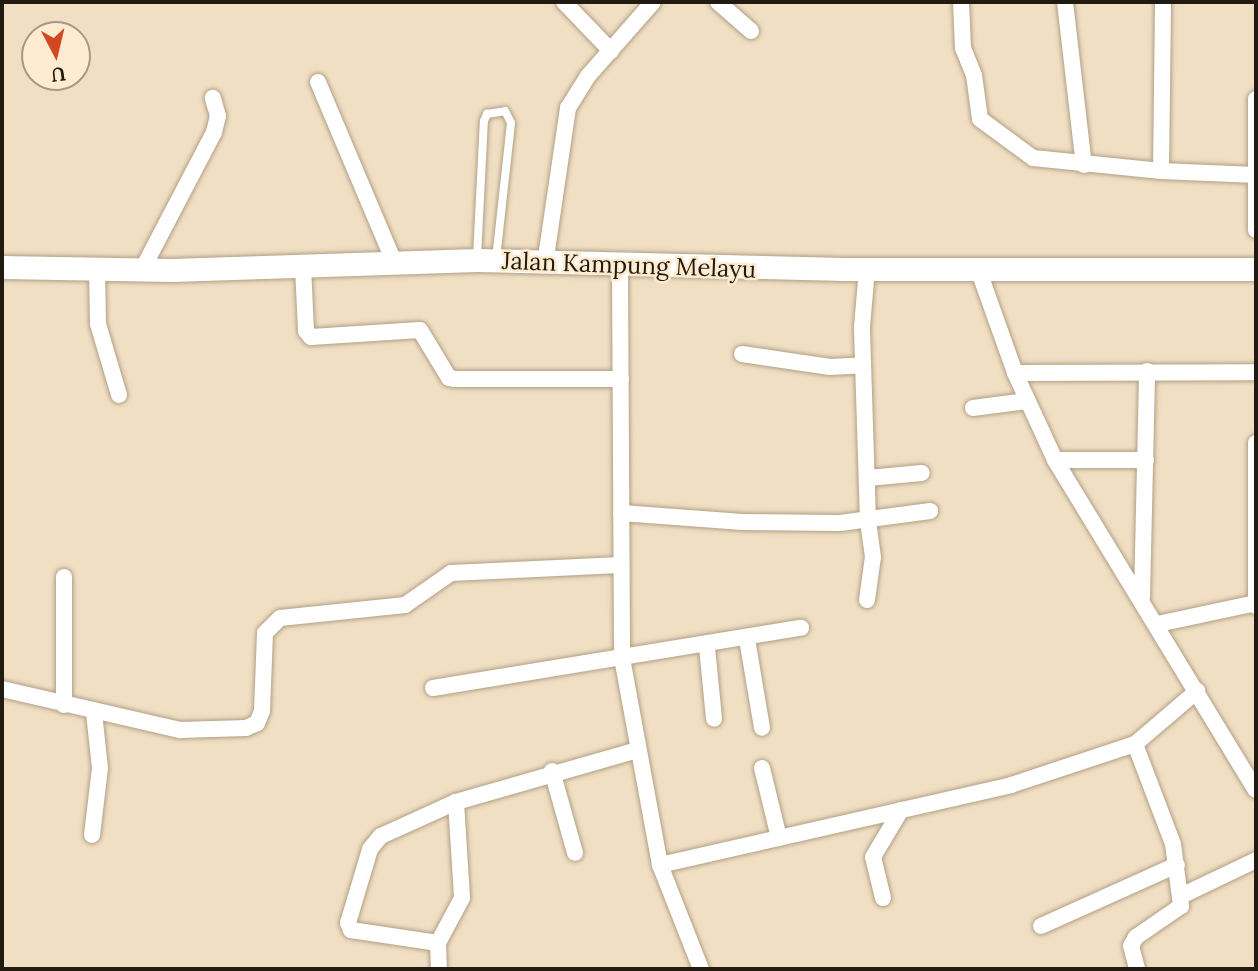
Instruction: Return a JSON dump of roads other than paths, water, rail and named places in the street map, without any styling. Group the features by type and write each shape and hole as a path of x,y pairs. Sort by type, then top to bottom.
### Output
{"main road":[{"name":"Jalan Kampung Melayu","path":"2,267 142,270 486,261 620,267 867,269 976,266 1256,269"}],"street":[{"path":"565,2 611,51"},
{"path":"545,264 562,125 573,95 653,2"},
{"path":"718,2 751,31"},
{"path":"961,2 963,48 974,75 984,125 1040,161 1161,172 1255,175"},
{"path":"1065,2 1084,165"},
{"path":"1161,172 1163,2"},
{"path":"318,82 395,264"},
{"path":"142,270 214,132 218,116 213,98"},
{"path":"1256,99 1256,230"},
{"path":"976,266 1014,373 1055,460 1142,597 1256,790"},
{"path":"97,267 98,324 119,395"},
{"path":"303,267 306,331 311,337 420,330 449,378 455,379 621,379"},
{"path":"620,267 622,658 660,865 701,969"},
{"path":"867,269 863,365 868,521 873,557 867,600"},
{"path":"742,354 818,365 863,365"},
{"path":"1142,597 1147,371"},
{"path":"1014,373 1256,372"},
{"path":"973,408 1027,401"},
{"path":"1158,624 1256,604 1256,443"},
{"path":"1055,460 1146,460"},
{"path":"868,478 922,472"},
{"path":"621,513 743,522 868,521 930,511"},
{"path":"2,689 94,713 180,730 246,728 257,723 262,711 265,633 270,623 280,618 405,605 452,573 620,565"},
{"path":"64,577 64,705"},
{"path":"433,688 707,647 801,628"},
{"path":"747,639 762,728"},
{"path":"707,647 714,719"},
{"path":"660,865 1011,785 1135,744 1197,691"},
{"path":"92,835 100,768 94,713"},
{"path":"1135,744 1163,811 1177,865 1181,896 1175,913 1136,937 1131,946 1137,969"},
{"path":"439,943 351,930 348,923 374,841 456,802 552,771 637,750"},
{"path":"762,768 779,838"},
{"path":"552,771 575,853"},
{"path":"439,969 439,943 462,898 456,802"},
{"path":"883,898 873,857 901,810"},
{"path":"1181,896 1256,860"},
{"path":"1041,926 1177,865"}],"lane":[{"path":"494,110 505,111 511,123 486,261 484,121 494,110"}]}
